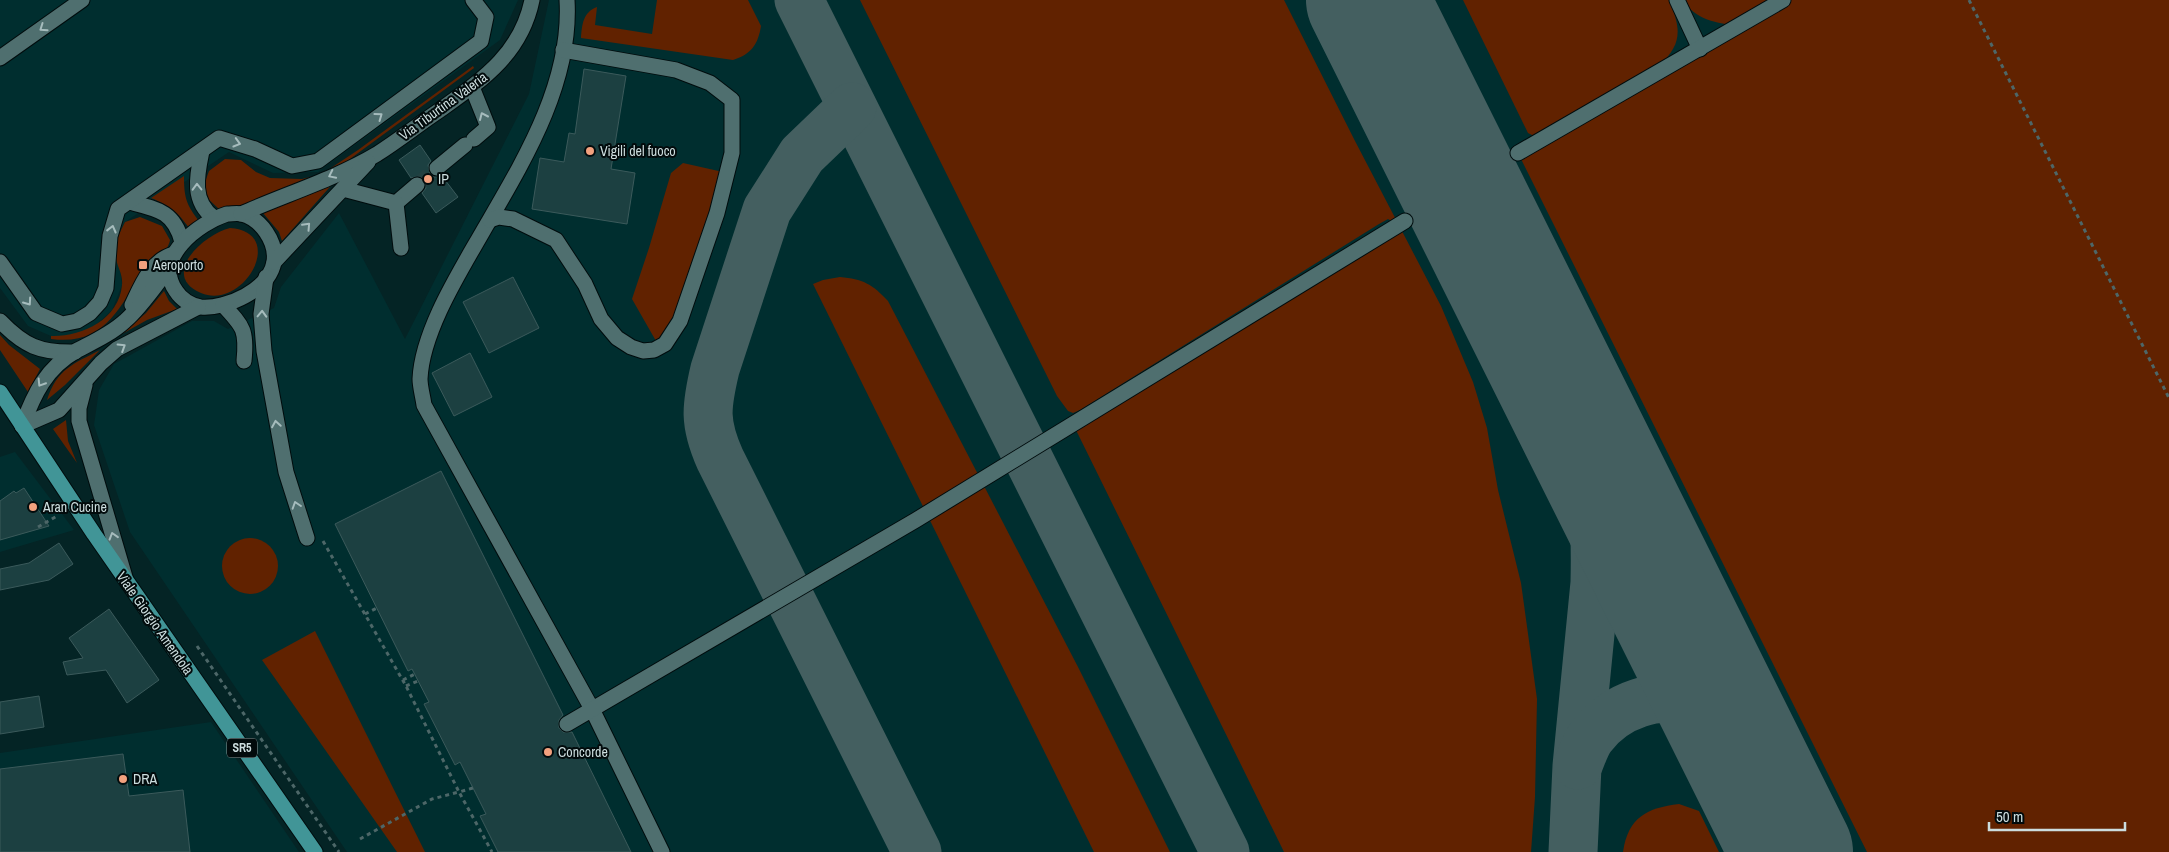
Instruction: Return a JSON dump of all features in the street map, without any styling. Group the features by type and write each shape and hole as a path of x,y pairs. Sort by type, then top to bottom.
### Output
{"main road":[{"name":"Viale Giorgio Amendola","path":"0,392 127,583 315,852"}],"street":[{"path":"0,58 82,0"},
{"path":"0,262 36,313 62,324 77,321 90,313 106,288 113,227 118,209 219,138 255,149 292,166 318,161 481,41 486,17 474,0"},
{"name":"Via Tiburtina Valeria","path":"242,214 312,185 376,154 472,87 506,57 520,35 530,12 532,0"},
{"path":"567,0 568,18 556,88 532,141 490,220 460,270 426,344 420,380 424,405 592,709 662,852"},
{"path":"1677,0 1700,49"},
{"path":"1518,153 1783,0"},
{"path":"490,220 499,217 513,219 556,240 585,284 601,319 617,338 631,347 643,351 654,350 665,344 680,321 714,222 732,153 732,100 710,83 676,70 563,50"},
{"path":"436,168 488,127 472,87"},
{"path":"202,151 196,180 197,196 208,214 214,218"},
{"name":"Via Tiburtina Valeria","path":"274,262 376,154"},
{"path":"396,203 417,185"},
{"path":"343,188 396,203"},
{"path":"128,202 164,212 173,220 175,255 171,282 177,293 198,307"},
{"path":"396,203 401,248"},
{"path":"227,214 242,214 253,219 264,230 270,240 274,262 266,277 256,288 243,298 223,306 198,307 117,349 60,410 22,426 32,398 49,372 75,352 103,337 125,321 142,286 163,258 175,255 214,218 227,214"},
{"path":"567,724 916,520 1405,221"},
{"path":"266,277 261,314 264,351 286,472 314,537"},
{"path":"223,306 240,324 246,337 244,361"},
{"path":"0,321 22,341 32,347 57,352 75,352"},
{"path":"86,380 79,408 79,421 127,583"}],"path":[{"path":"1969,0 2169,398"},
{"path":"38,527 57,516"},
{"path":"314,537 365,614 406,686 459,792 492,852"},
{"path":"365,614 377,608"},
{"path":"197,646 339,852"},
{"path":"402,680 415,674"},
{"path":"406,686 418,681"},
{"path":"360,839 432,798 473,788"}],"shaded area":[{"path":"0,0 518,0 500,40 318,172 273,173 229,152 125,222 118,235 116,258 120,269 122,285 112,310 96,325 67,337 51,336 28,326 0,288"},
{"path":"549,0 2169,0 2169,852 347,852 130,532 94,425 99,390 114,364 192,321 214,321 228,329 274,308 281,287 339,213 405,339 529,94"},
{"path":"657,0 748,0 761,26 756,43 745,55 733,60 581,38 586,16 592,9 597,7 595,25 652,34"},
{"path":"860,0 1284,0 1441,306 1473,382 1487,428 1498,490 1521,583 1537,699 1535,797 1531,852 1284,852 1075,428 1393,222 1388,219 1379,224 1080,410 1073,413 1068,411 1057,396"},
{"path":"1463,0 1669,0 1676,19 1678,35 1672,50 1659,66 1534,136 1528,133"},
{"path":"1683,0 2169,0 2169,852 1867,852 1518,153 1739,26 1715,22 1700,16 1688,7"},
{"path":"473,66 474,68 339,167 243,209 220,210 205,196 205,182 209,171 225,159 241,160 256,172 270,178 302,179 322,174"},
{"path":"683,163 723,172 672,323 664,336 656,341 632,299 671,173"},
{"path":"184,176 187,200 200,222 189,228 173,210 151,198"},
{"path":"336,180 282,241 279,232 263,213"},
{"path":"140,217 162,226 170,240 169,245 144,272 108,322 97,331 85,337 69,340 51,339 51,336 63,336 86,330 106,317 114,308 122,285 115,254 117,240 125,222"},
{"path":"230,228 247,233 256,242 258,255 253,269 244,281 232,291 217,296 201,293 189,285 184,276 185,266 198,246 209,238"},
{"path":"840,277 867,283 888,301 1078,667 1170,852 1094,852 813,284"},
{"path":"164,291 169,301 177,309 147,320 122,334 146,313"},
{"path":"0,335 9,345 40,369 28,392 0,350"},
{"path":"100,350 47,400 61,374 74,364"},
{"path":"66,420 68,441 77,463 53,429"},
{"path":"15,452 74,530 0,552 0,457"},
{"path":"250,538 261,540 270,546 276,555 278,566 276,577 270,586 261,592 250,594 239,592 230,586 224,577 222,566 224,555 230,546 239,540"},
{"path":"315,631 425,852 397,852 262,660"},
{"path":"211,722 299,852 0,852 0,753"},
{"path":"1679,804 1699,811 1719,852 1623,852 1629,830 1641,816 1657,808"}],"building":[{"path":"584,69 626,76 611,169 635,173 627,224 532,209 540,158 564,162 569,133 575,134"},
{"path":"420,145 431,161 428,165 430,174 434,177 442,176 458,197 436,213 422,193 426,188 424,179 420,176 411,178 399,160"},
{"path":"513,277 539,328 489,353 463,302"},
{"path":"470,353 492,397 454,416 432,373"},
{"path":"441,471 563,715 559,720 559,728 563,732 572,732 631,852 498,852 480,816 486,814 460,762 455,765 424,704 429,702 412,669 408,671 335,524"},
{"path":"24,488 49,526 0,540 0,501 14,491 16,493"},
{"path":"59,543 73,564 49,580 0,590 0,569 29,563"},
{"path":"109,609 159,680 127,703 106,670 67,675 63,662 83,658 69,638"},
{"path":"39,696 44,727 0,734 0,702"},
{"path":"123,754 129,796 183,790 190,852 0,852 0,769"}],"taxiway":[{"path":"799,0 1225,852"},
{"path":"852,107 802,155 767,210 715,369 708,405 708,415 711,435 720,459 917,852"},
{"path":"1569,406 1581,434 1590,473 1594,510 1595,548 1595,583 1577,766 1573,852"},
{"path":"1578,765 1589,740 1601,726 1625,709 1653,699 1683,700 1697,705 1731,730"}],"runway":[{"path":"1367,0 1792,852"}],"tunnel":[{"path":"417,185 437,168"}],"place":[{"name":"Vigili del fuoco","path":"590,151"},
{"name":"IP","path":"428,179"},
{"name":"Aeroporto","path":"143,265"},
{"name":"Aran Cucine","path":"33,507"},
{"name":"Concorde","path":"548,752"},
{"name":"DRA","path":"123,779"}]}
